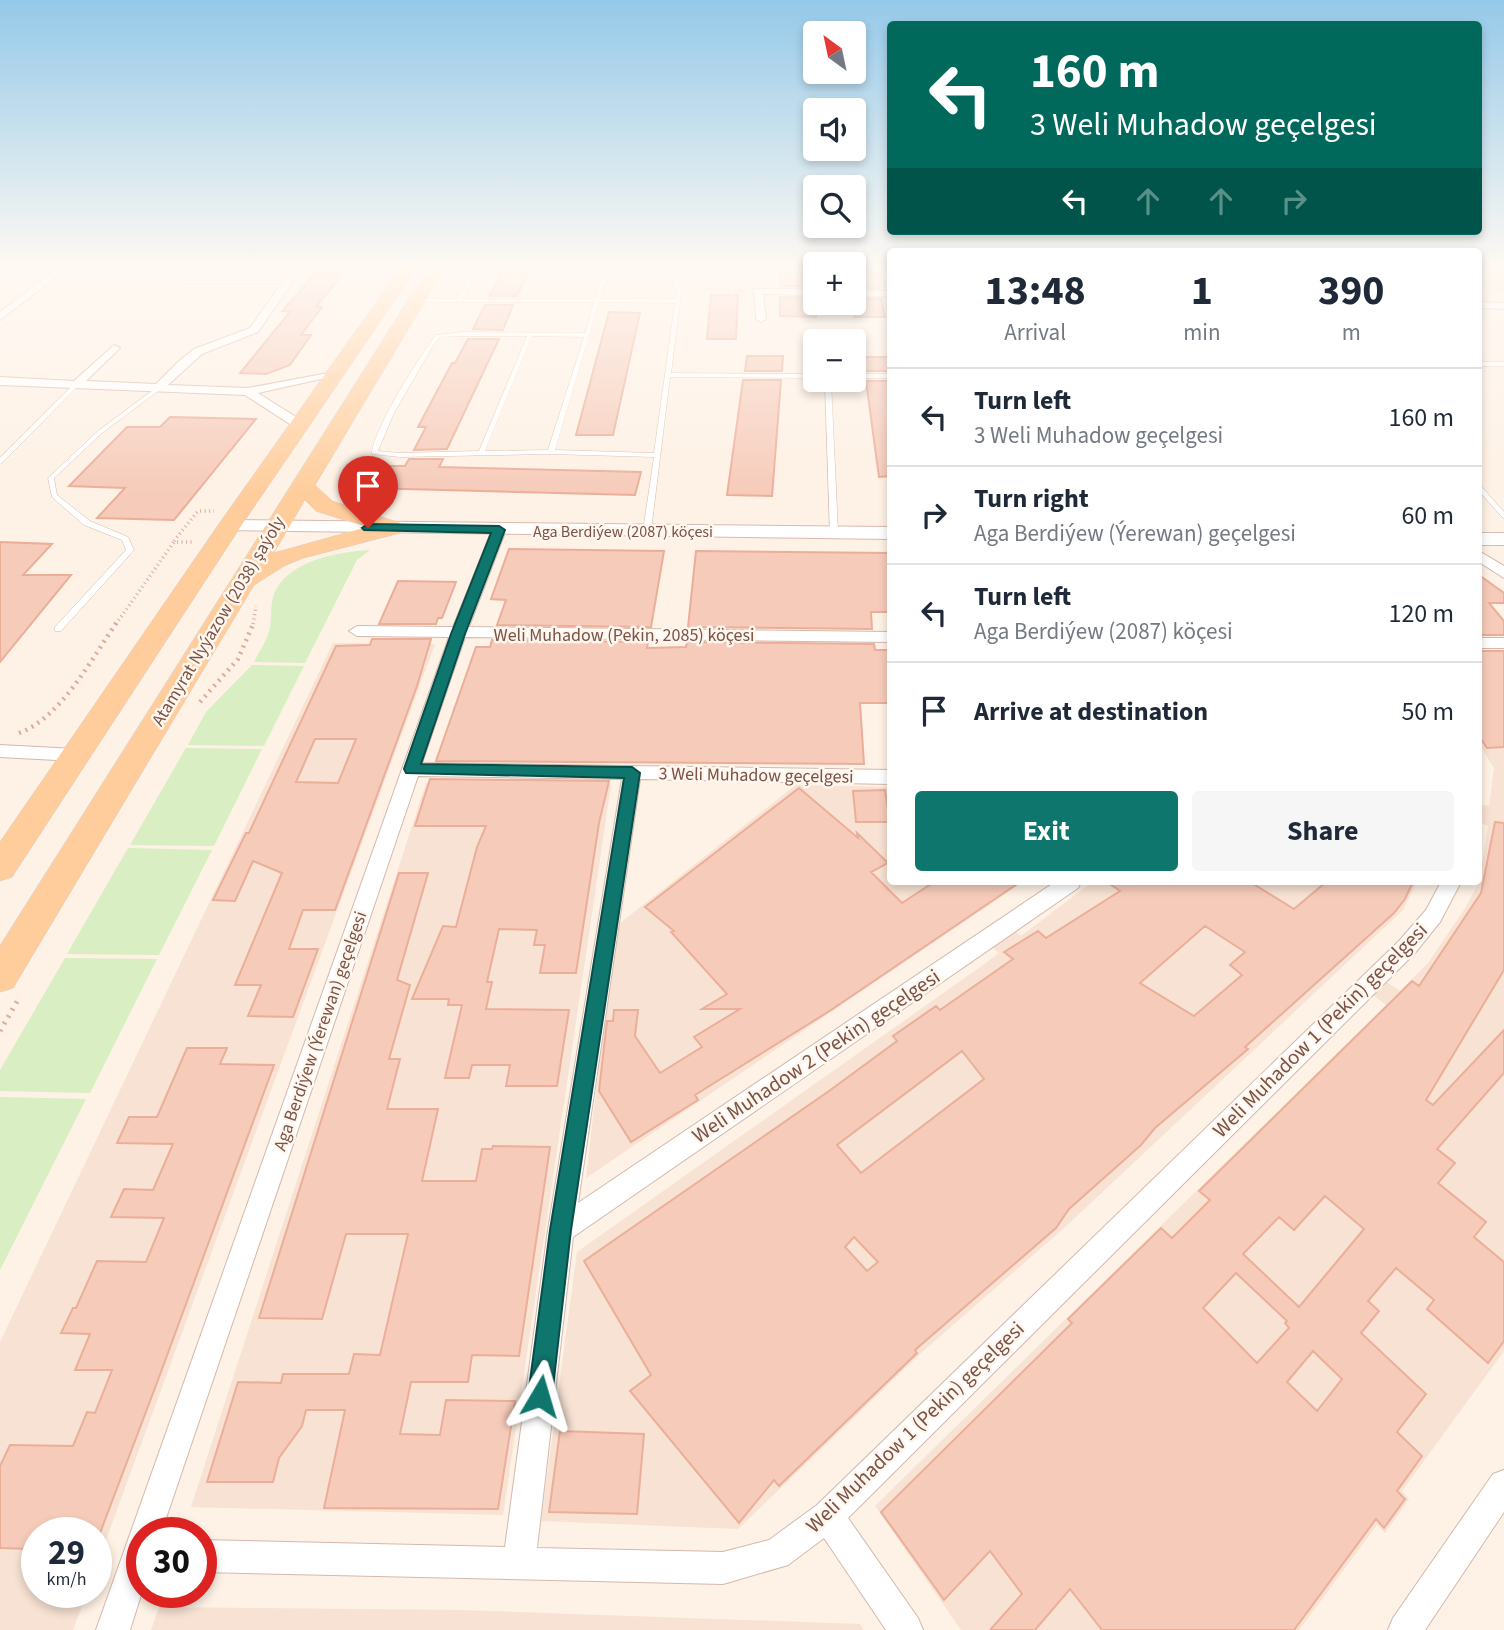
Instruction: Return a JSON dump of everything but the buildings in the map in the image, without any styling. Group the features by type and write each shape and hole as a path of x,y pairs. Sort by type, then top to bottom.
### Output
{"main road":[{"path":"0,868 229,526 357,342"},
{"name":"Atamyrat Nyýazow (2038) şaýoly","path":"0,977 391,342"},
{"path":"302,485 324,506 392,528"},
{"path":"242,582 275,561 294,553 392,528"}],"street":[{"path":"159,388 191,356 226,342"},
{"path":"78,383 114,348"},
{"path":"1,382 78,383 248,392 335,373"},
{"path":"248,392 300,425"},
{"name":"Aga Berdiýew (2087) köçesi","path":"229,526 887,533"},
{"name":"Aga Berdiýew (Ýerewan) geçelgesi","path":"152,1517 458,634 499,530"},
{"path":"1482,539 1504,539"},
{"path":"1482,557 1504,573"},
{"name":"Weli Muhadow (Pekin, 2085) köçesi","path":"357,631 887,637"},
{"path":"1482,643 1504,643"},
{"path":"1,751 75,755"},
{"name":"3 Weli Muhadow geçelgesi","path":"412,769 887,777"},
{"path":"519,1562 561,1230 632,773"},
{"name":"Weli Muhadow 2 (Pekin) geçelgesi","path":"561,1230 1067,885"},
{"name":"Weli Muhadow 1 (Pekin) geçelgesi","path":"217,1556 723,1568 777,1553 828,1516 1407,947 1433,916 1449,885"},
{"path":"1405,1630 1504,1485"},
{"path":"828,1516 906,1630"},
{"name":"Aga Berdiýew (Ýerewan) geçelgesi","path":"113,1630 126,1592"}],"lane":[{"path":"433,342 373,450 381,455 551,452 657,455"},
{"path":"481,454 527,342"},
{"path":"551,452 584,342"},
{"path":"647,531 672,342"},
{"path":"1482,364 1504,364"},
{"path":"668,375 803,376"},
{"path":"866,376 887,376"},
{"path":"0,462 78,383"},
{"path":"58,629 130,550 125,539 87,523 54,496 51,478 100,432 159,388"},
{"path":"828,392 834,532"},
{"path":"1482,490 1504,516"}],"path":[{"path":"1,751 15,734 33,728 57,707 198,510 229,526"},
{"path":"174,542 229,526"}],"shaded area":[{"path":"333,643 435,644 112,1523 112,1517 21,1517 21,1608 81,1608 73,1630 0,1630 0,1342"},
{"path":"1482,656 1504,656 1504,1351 1402,1491 1409,1499 1385,1533 1377,1525 1299,1630 961,1630 875,1506 1386,1005 1372,994 1385,981 1400,991 1428,963 1466,907 1477,885 1482,885 1482,863 1488,826 1482,824 1482,805 1489,806 1494,768 1482,749"},
{"path":"574,782 611,785 503,1515 191,1507 426,783"},
{"path":"796,785 887,787 887,885 1019,885 586,1178 615,927"},
{"path":"1088,885 1416,885 1403,910 1063,1229 921,1353 738,1529 541,1521 577,1252 999,953 991,946 1014,931 1021,936"},
{"path":"159,1608 217,1608 460,1610 860,1624 864,1630 151,1630"}],"green space":[{"path":"370,550 357,560 305,663 254,662 269,632 274,594 290,573 315,560"},
{"path":"252,665 304,666 264,746 188,745 206,712"},
{"path":"186,748 262,749 214,846 130,845"},
{"path":"128,848 212,850 159,955 67,954"},
{"path":"65,958 157,959 90,1093 0,1091 0,1070"},
{"path":"0,1097 86,1099 0,1270"}],"route":[{"path":"368,528 499,530 458,634 412,769 632,773 561,1230 540,1396"}]}
